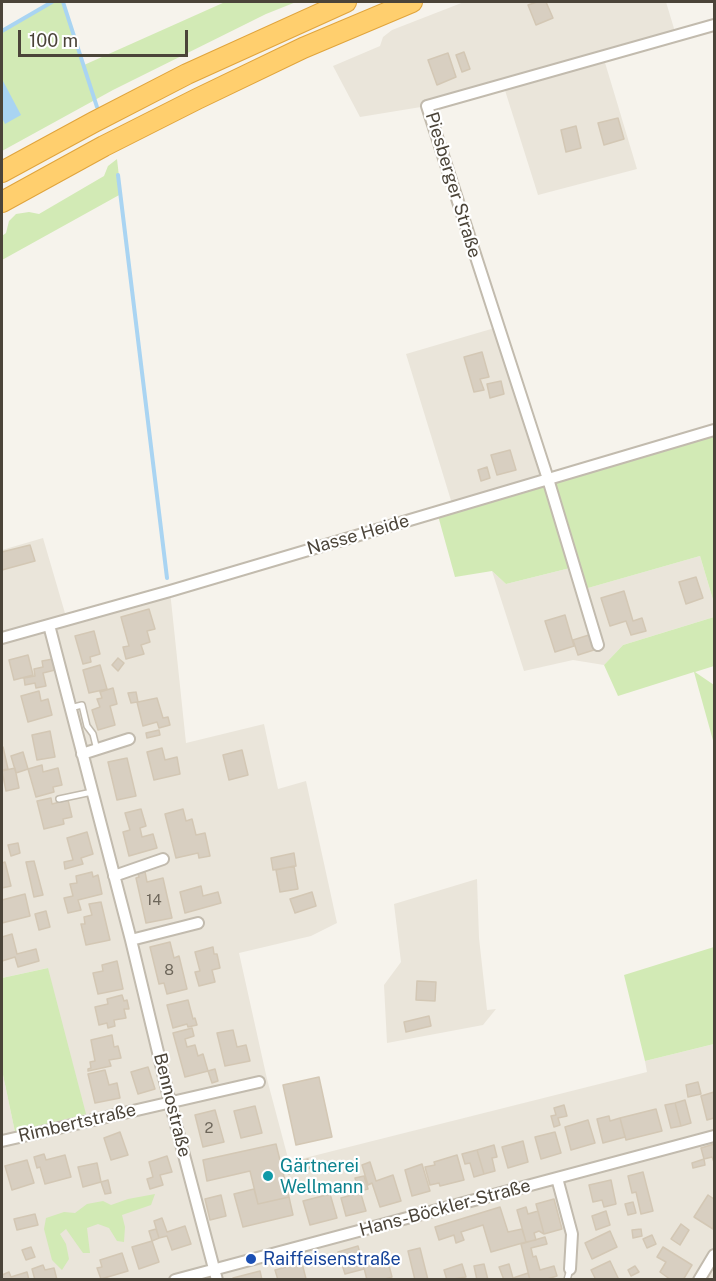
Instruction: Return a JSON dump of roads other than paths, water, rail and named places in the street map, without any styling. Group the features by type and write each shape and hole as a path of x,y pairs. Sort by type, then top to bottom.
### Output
{"highway":[{"path":"2,172 187,74 346,2"},
{"path":"2,202 104,146 197,99 303,48 412,2"}],"street":[{"name":"Piesberger Straße","path":"548,479 427,106 714,25"},
{"name":"Nasse Heide","path":"2,638 714,430"},
{"path":"548,479 598,645"},
{"name":"Bennostraße","path":"49,625 216,1275"},
{"path":"82,754 129,739"},
{"path":"114,876 163,859"},
{"path":"131,940 198,923"},
{"name":"Rimbertstraße","path":"2,1141 259,1082"},
{"name":"Hans-Böckler-Straße","path":"175,1280 216,1275 714,1136"},
{"path":"557,1178 572,1234 569,1274"},
{"path":"699,1280 714,1255"}],"lane":[{"path":"70,708 82,705 87,726 93,734 97,750"},
{"path":"59,799 92,792"}],"water":[{"path":"2,79 21,115 5,124 2,118"}],"waterway":[{"path":"2,31 52,2"},
{"path":"63,2 97,107"},
{"path":"118,175 167,578"}],"place":[{"name":"Gärtnerei Wellmann","path":"268,1176"},
{"name":"Raiffeisenstraße","path":"251,1259"}]}
